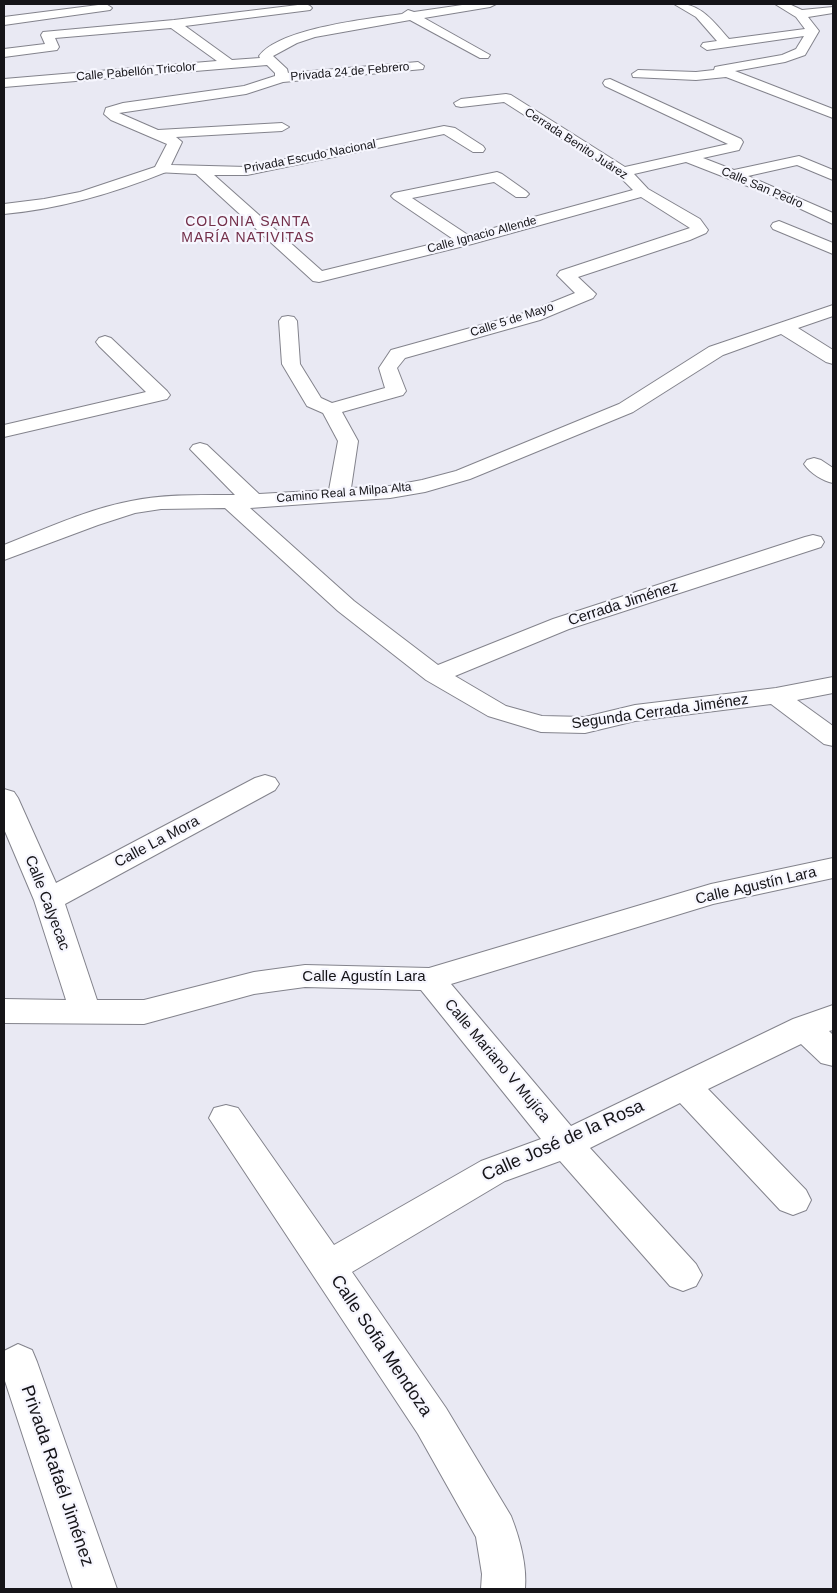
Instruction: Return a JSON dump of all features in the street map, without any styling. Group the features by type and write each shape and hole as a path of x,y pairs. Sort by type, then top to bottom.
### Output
{"street":[{"path":"281,78 282,72 265,56 270,51 298,39 343,28 490,4"},
{"path":"680,4 700,14 726,42"},
{"path":"781,4 800,14 813,30"},
{"path":"4,21 103,6 128,27"},
{"path":"4,53 53,47 47,35 174,24 306,8"},
{"path":"397,8 484,54"},
{"path":"800,14 833,10"},
{"path":"174,24 229,64"},
{"path":"707,46 813,30"},
{"path":"638,74 676,75 723,71 785,58 801,52 813,30"},
{"path":"653,60 676,75"},
{"name":"Calle Pabellón Tricolor","path":"4,83 269,61"},
{"name":"Privada 24 de Febrero","path":"159,134 116,117 110,111 123,107 246,90 281,78 418,66"},
{"path":"723,71 833,114"},
{"path":"610,83 736,142 734,147 624,172"},
{"name":"Cerrada Benito Juárez","path":"461,103 506,98 624,172 643,192"},
{"path":"159,134 282,127"},
{"name":"Privada Escudo Nacional","path":"161,169 247,171 444,130 450,131 478,149"},
{"path":"4,209 51,203 118,185 161,169 175,142 159,134"},
{"name":"Calle San Pedro","path":"689,158 778,193 833,219"},
{"path":"733,175 799,160 833,175"},
{"name":"Calle Ignacio Allende","path":"200,171 319,276 466,241 643,192"},
{"path":"466,241 399,196 497,177 521,194"},
{"name":"Calle 5 de Mayo","path":"331,409 396,391 388,368 398,354 534,316 587,294 566,275 684,237 700,230 694,222 643,192"},
{"path":"778,226 833,249"},
{"name":"Camino Real a Milpa Alta","path":"4,553 90,520 132,507 161,503 254,501 390,492 425,486 463,475 626,408 716,351 833,310"},
{"path":"288,321 291,364 314,402 331,409 348,441 339,496"},
{"path":"784,328 833,358"},
{"path":"4,431 160,395 105,342"},
{"path":"200,449 254,501"},
{"path":"814,464 833,477"},
{"name":"Segunda Cerrada Jiménez","path":"230,501 346,606 436,675 497,711 541,724 585,725 635,713 776,696 833,685"},
{"name":"Cerrada Jiménez","path":"436,675 561,624 813,542"},
{"path":"776,696 833,738"},
{"name":"Calle La Mora","path":"49,900 266,784"},
{"name":"Calle Calyecac","path":"4,798 49,900 85,1010"},
{"name":"Calle Agustín Lara","path":"4,1011 85,1010 144,1012 254,983 305,976 429,979 711,894 833,868"},
{"name":"Calle Mariano V Mujíca","path":"429,979 566,1144 683,1275"},
{"path":"819,1022 833,1054"},
{"name":"Calle José de la Rosa","path":"328,1267 493,1171 566,1144 819,1022"},
{"path":"684,1086 793,1200"},
{"name":"Calle Sofia Mendoza","path":"226,1118 432,1421 496,1531 504,1574 502,1589"},
{"name":"Privada Rafaél Jiménez","path":"18,1362 95,1589"}],"district":[{"name":"COLONIA SANTA MARÍA NATIVITAS","path":"248,230"}]}
